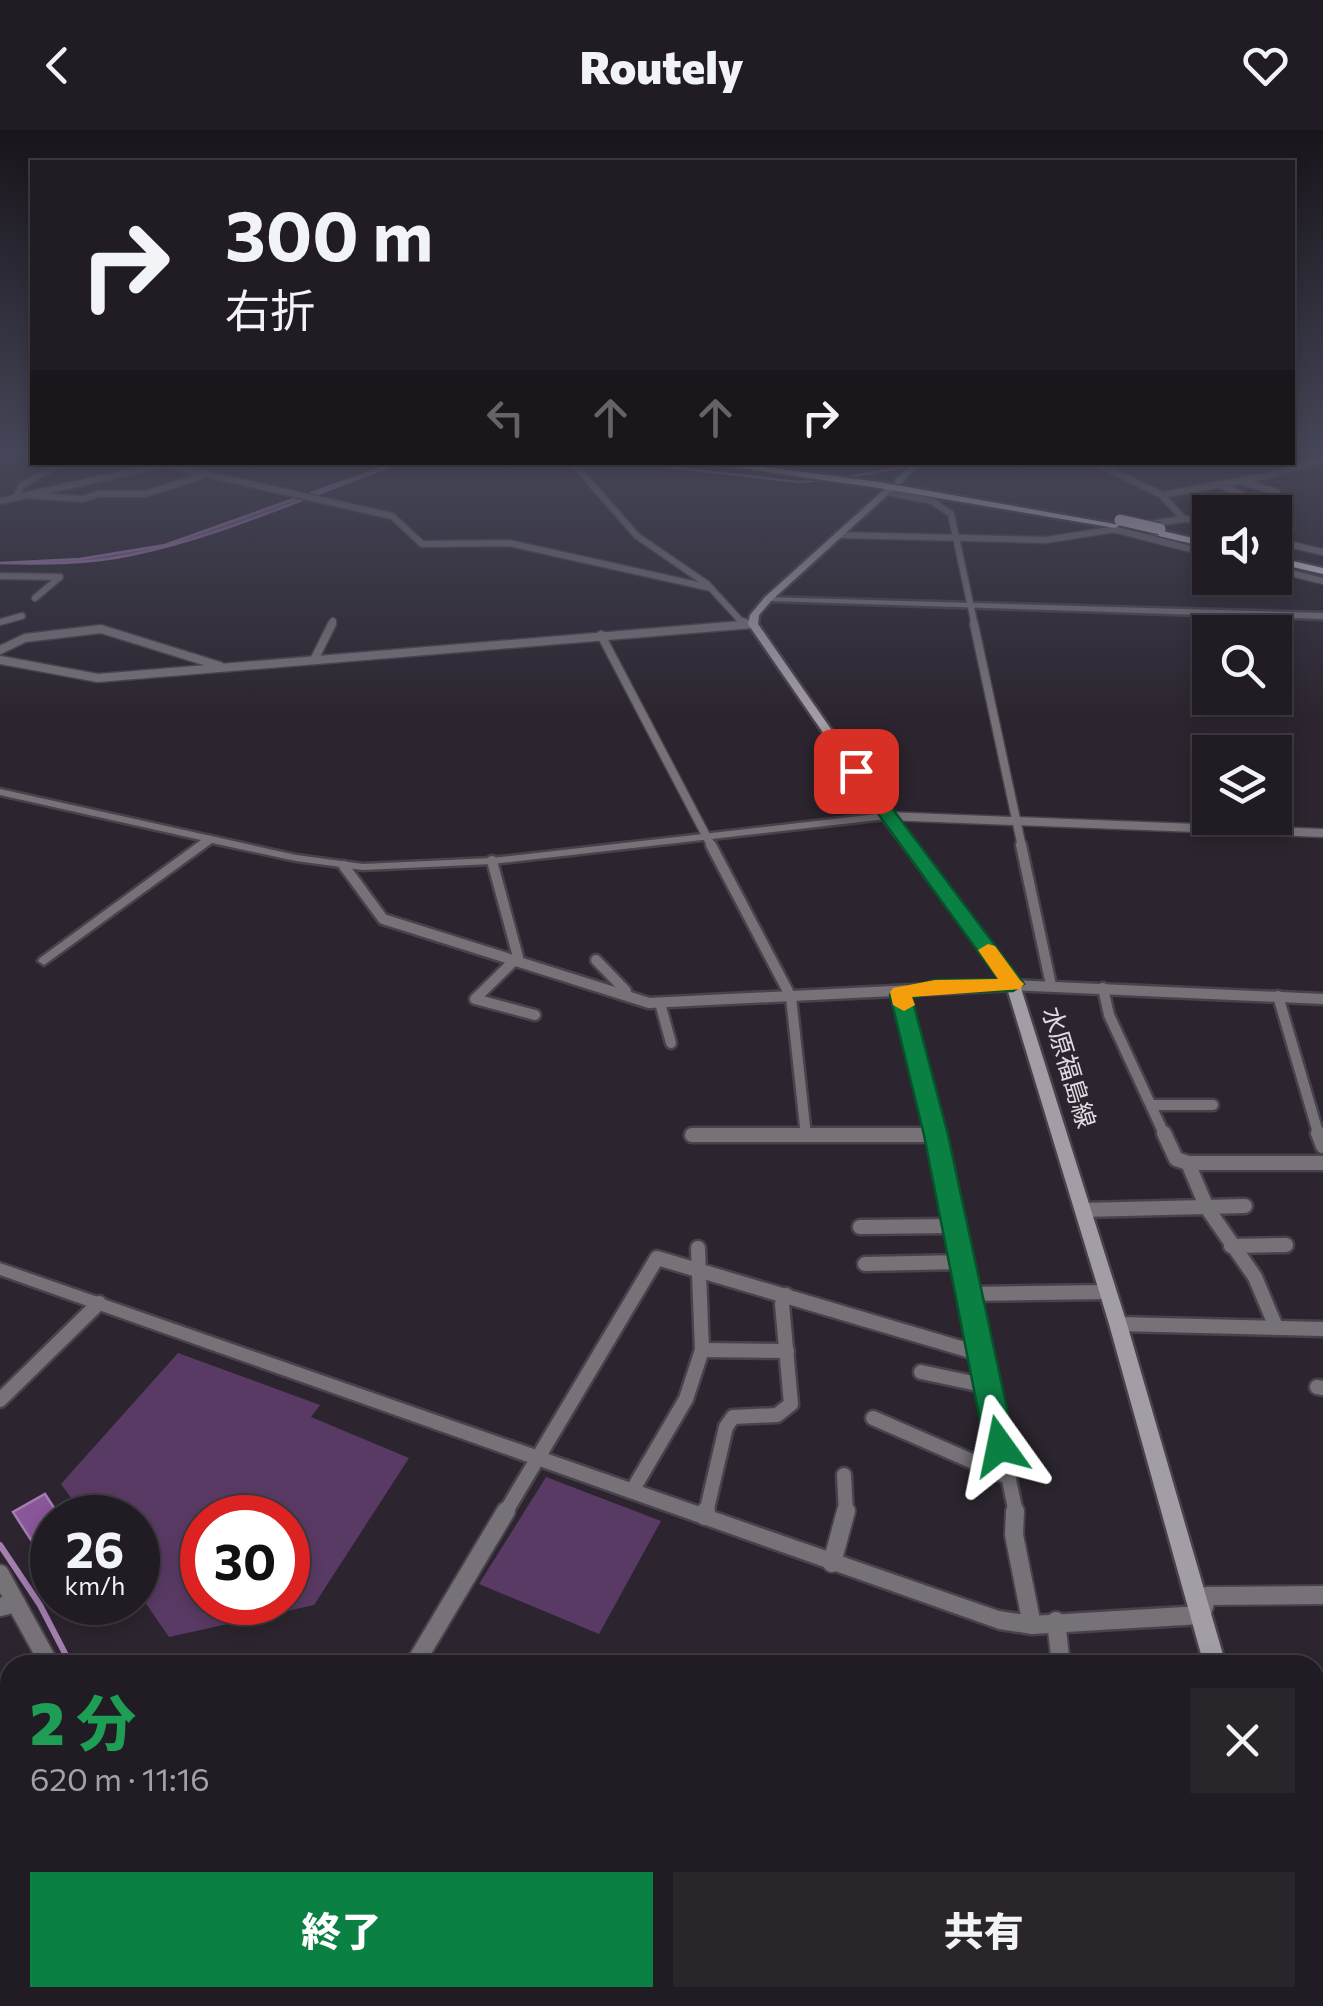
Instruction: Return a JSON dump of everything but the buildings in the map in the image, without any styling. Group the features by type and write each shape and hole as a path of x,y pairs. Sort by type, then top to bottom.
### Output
{"highway":[{"path":"1292,561 1323,568"}],"main road":[{"path":"753,624 768,599 829,544"},
{"name":"水原福島線","path":"753,624 886,816 1013,984 1118,1324 1212,1655"}],"street":[{"path":"422,544 461,544"},
{"path":"511,544 712,588"},
{"path":"648,544 712,588 740,620 753,624"},
{"path":"957,544 1050,984"},
{"path":"1292,545 1323,552"},
{"path":"1292,573 1323,580"},
{"path":"0,576 60,577 35,598"},
{"path":"0,588 18,576"},
{"path":"768,599 1323,616"},
{"path":"0,622 22,616"},
{"path":"314,660 333,622"},
{"path":"0,660 98,678 753,624"},
{"path":"0,650 24,638 101,628 224,668"},
{"path":"601,636 792,996 806,1136"},
{"path":"0,792 344,866 406,868 886,816 1323,834"},
{"path":"44,961 210,839"},
{"path":"492,861 518,957 475,999 535,1015"},
{"path":"344,866 383,919 645,1002 1013,984 1323,999"},
{"path":"596,960 626,995"},
{"path":"1104,988 1109,1015 1176,1160 1323,1162"},
{"path":"900,992 971,1294 1032,1625"},
{"path":"1278,996 1296,1038 1301,1083 1323,1146"},
{"path":"660,1003 671,1043"},
{"path":"1151,1105 1213,1105"},
{"path":"692,1135 936,1135"},
{"path":"1188,1163 1207,1208 1250,1269 1276,1327"},
{"path":"1083,1210 1245,1206"},
{"path":"860,1228 953,1226"},
{"path":"1231,1246 1286,1245"},
{"path":"632,1491 686,1399 702,1350 698,1248"},
{"path":"420,1655 657,1258 982,1354"},
{"path":"864,1264 963,1262"},
{"path":"0,1269 998,1620 1032,1625 1201,1616 1207,1596 1323,1596"},
{"path":"971,1294 1108,1292"},
{"path":"705,1516 726,1427 732,1417 777,1415 791,1404 782,1304 786,1295"},
{"path":"0,1400 100,1304"},
{"path":"1118,1324 1323,1329"},
{"path":"702,1350 787,1351"},
{"path":"921,1372 987,1386"},
{"path":"872,1418 1006,1476"},
{"path":"832,1564 846,1513 844,1475"},
{"path":"0,1574 8,1605 43,1655"},
{"path":"1056,1621 1061,1655"}],"shaded area":[{"path":"177,544 99,560 0,563 80,559"},
{"path":"178,1353 320,1405 311,1417 409,1458 310,1606 310,1495 180,1495 180,1625 223,1625 169,1637 160,1624 160,1495 69,1495 61,1484"},
{"path":"546,1477 661,1521 599,1634 479,1584"},
{"path":"30,1502 30,1538 13,1512"}],"waterway":[{"path":"0,1545 40,1605 66,1655"}],"slow traffic":[{"path":"904,1005 900,992 1013,984 988,950"}],"route":[{"path":"856,771 1013,984 900,992 936,1135 1000,1446"}]}
